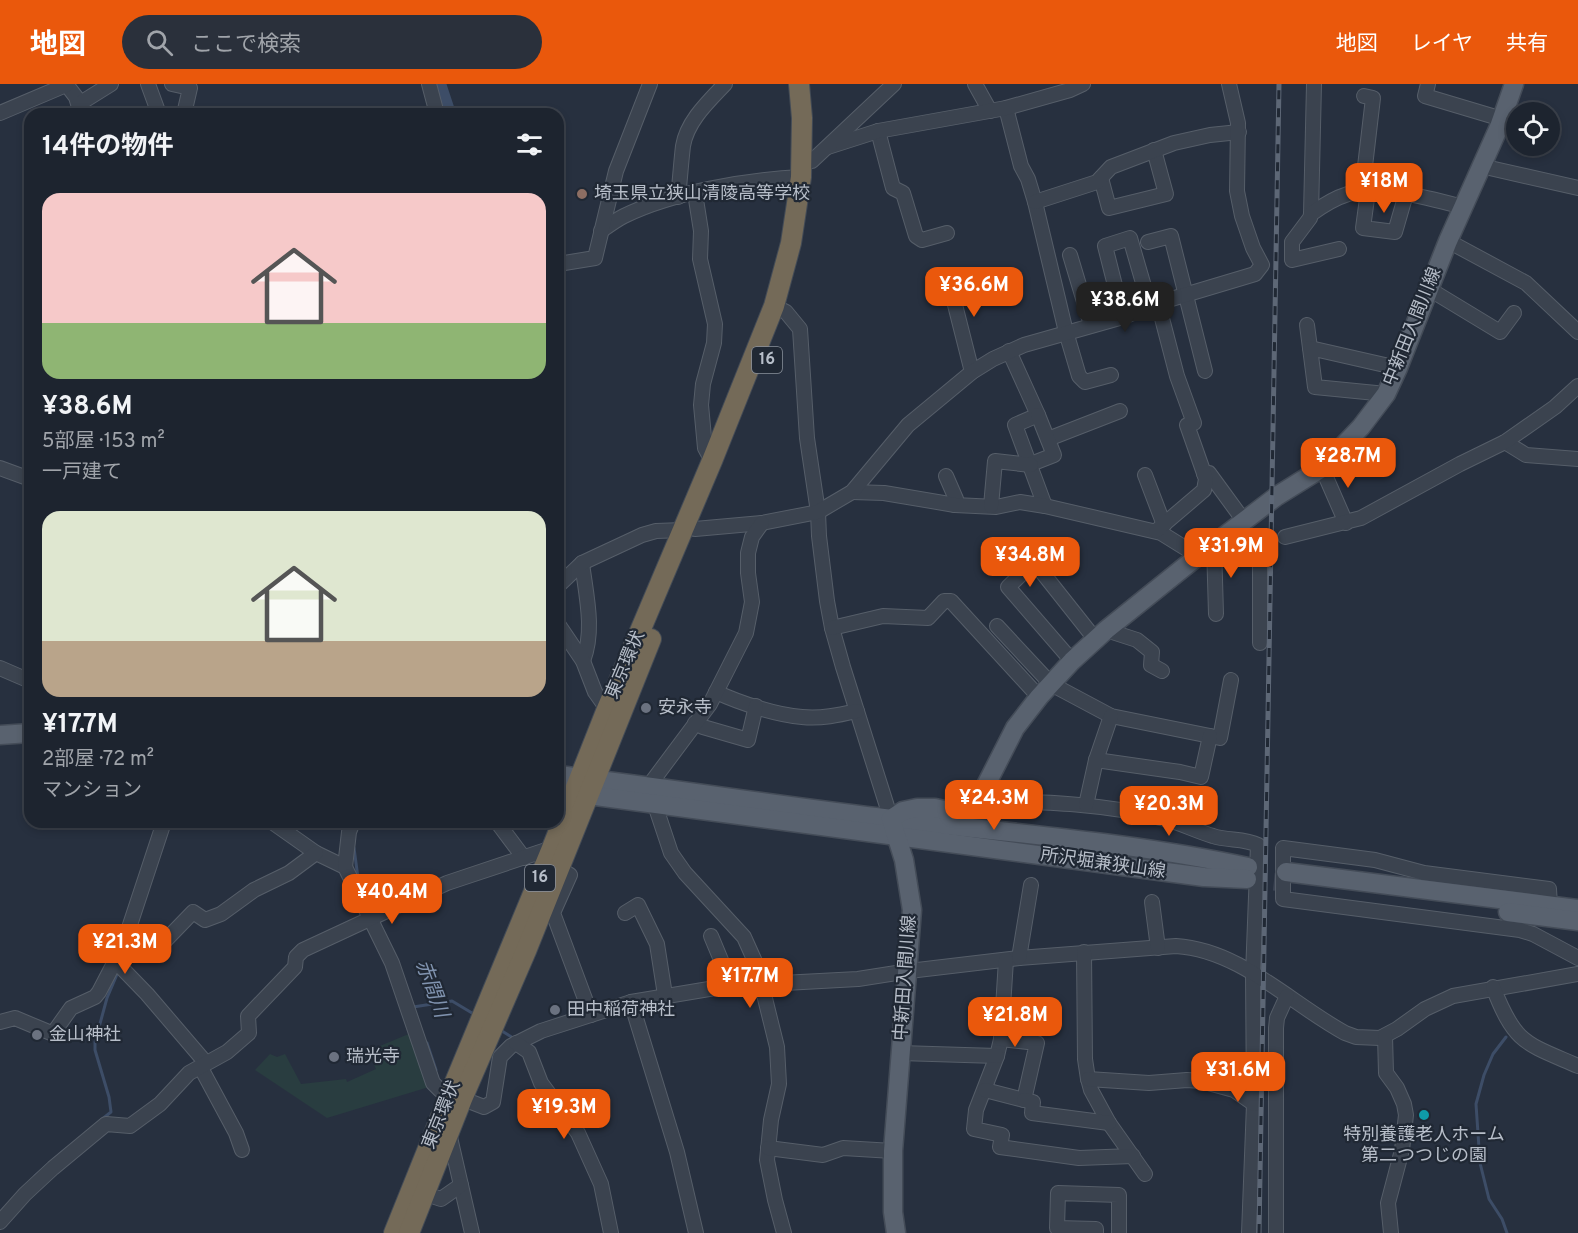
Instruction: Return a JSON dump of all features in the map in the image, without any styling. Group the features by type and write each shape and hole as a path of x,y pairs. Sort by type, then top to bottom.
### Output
{"highway":[{"name":"東京環状","path":"799,84 806,169"},
{"name":"東京環状","path":"564,821 689,529 780,309 802,246 809,84"},
{"name":"東京環状","path":"394,1233 558,868 579,788 607,709 689,529 712,461 780,309"},
{"name":"東京環状","path":"409,1233 449,1133 456,1096 561,828"}],"main road":[{"name":"中新田入間川線","path":"977,801 1015,728 1072,661 1100,634 1244,521 1277,496 1322,468 1361,427 1386,394 1448,242 1502,119 1509,85"},
{"path":"0,735 24,733"},
{"path":"564,779 579,788"},
{"name":"所沢堀兼狭山線","path":"579,788 648,787 1204,877 1247,873"},
{"name":"所沢堀兼狭山線","path":"579,788 655,805 893,827 980,829 1203,858 1247,873"},
{"path":"893,827 903,811 917,808 962,812 972,807 977,801"},
{"path":"977,801 974,820 980,829"},
{"name":"中新田入間川線","path":"893,827 904,860 912,910 909,971 893,1151 893,1202 896,1233"},
{"name":"所沢堀兼狭山線","path":"1040,846 1203,865 1247,873"},
{"path":"1287,877 1547,911 1578,921"},
{"path":"1547,911 1578,909"}],"street":[{"path":"0,113 66,84 74,93 80,108"},
{"path":"81,108 111,84"},
{"path":"148,84 157,108"},
{"path":"172,84 190,88 185,108"},
{"path":"429,84 435,108"},
{"path":"564,263 595,258 616,171 650,84"},
{"path":"678,197 684,145 688,132 698,115 725,84"},
{"path":"601,231 623,216 658,202 806,169 894,84"},
{"path":"975,84 990,111"},
{"path":"828,147 878,131 1006,108 1070,90 1083,84"},
{"path":"564,580 582,563 642,535 656,531 762,523 818,512 852,492 908,425 972,372 1009,351 1255,274 1263,265 1253,248 1242,216 1237,191 1239,132 1229,84"},
{"path":"1314,84 1311,214 1292,242 1292,260 1339,249"},
{"path":"1428,84 1425,96 1502,119"},
{"path":"1364,96 1373,98 1363,228 1395,232 1406,194"},
{"path":"1006,108 1021,166 1028,179 1035,202 1066,332 1079,375 1085,382 1110,375"},
{"path":"878,131 893,189 903,193 916,236 922,240 947,233"},
{"path":"1035,202 1097,182 1111,167 1174,143 1210,135 1239,132"},
{"path":"1101,178 1109,208 1166,194 1154,150"},
{"path":"1481,166 1578,188"},
{"path":"1311,214 1347,194 1365,191 1406,194 1463,207"},
{"path":"695,193 701,231 700,259 715,324 714,343 700,405 705,448 712,461"},
{"path":"1148,242 1171,236 1205,371"},
{"path":"1123,317 1105,246 1130,238 1194,423 1187,425 1206,479 1204,490 1160,528"},
{"path":"1448,242 1526,283 1578,332"},
{"path":"1070,255 1091,325"},
{"path":"941,283 942,287 951,289 972,372"},
{"path":"1429,289 1500,332 1514,313"},
{"path":"780,309 800,329 807,438 832,628 893,827"},
{"path":"1307,325 1315,387 1386,394"},
{"path":"1310,348 1398,368"},
{"path":"991,506 995,461 1031,465 1054,454 1009,351"},
{"path":"1285,537 1361,518 1505,442 1555,407 1578,386"},
{"path":"1048,439 1120,411"},
{"path":"1038,415 1016,425 1045,506"},
{"path":"1505,442 1526,455 1578,459"},
{"path":"0,468 24,477"},
{"path":"1322,468 1346,523"},
{"path":"1204,474 1209,473 1244,521"},
{"path":"946,476 956,499 955,505"},
{"path":"1145,476 1160,528"},
{"path":"852,492 884,493 955,505 991,506 1020,502 1160,528 1178,542 1209,550 1260,546 1260,643"},
{"path":"648,787 716,692 737,652 749,622 752,602 747,562 752,537 762,523"},
{"path":"1209,550 1216,614"},
{"path":"1072,661 1008,587 1034,562 1100,634 1137,640 1152,652 1151,665 1162,671"},
{"path":"582,563 589,623 588,648 583,661"},
{"path":"832,628 883,616 928,618 944,601 951,601 1045,690 1111,716 1220,738 1231,680"},
{"path":"997,626 1045,690"},
{"path":"564,633 583,661 595,692 607,709"},
{"path":"0,668 24,678"},
{"path":"716,692 756,706 800,717 822,717 857,711"},
{"path":"695,723 748,740 756,706"},
{"path":"1086,805 1096,760 1111,716"},
{"path":"1096,760 1201,777 1210,736"},
{"path":"977,801 1045,801 1086,805 1162,818 1218,838 1249,841 1258,845 1253,974 1254,1104 1249,1233"},
{"path":"655,805 671,853 685,873 744,937 757,966 760,985 775,1035 779,1065 779,1084 771,1120 767,1160 784,1233"},
{"path":"0,1022 15,1018 51,1033 71,1008 95,998 119,965 123,946 162,828"},
{"path":"281,828 316,853 345,867 374,916 433,1083 440,1090 484,1107 493,1102 500,1057 516,1043 541,1031 631,1002 727,986 858,979 909,971 1084,952 1193,947 1224,958 1253,974 1344,1033 1371,1039 1385,1036 1425,1009 1453,996 1493,987 1578,974"},
{"path":"345,867 351,828"},
{"path":"502,828 524,858"},
{"path":"0,1222 46,1174 106,1124 130,1126 160,1104 189,1073 228,1052 249,1032 248,1016 295,967 296,957 303,950 447,883 552,848"},
{"path":"1533,934 1541,927 1547,911 1549,889 1424,873 1375,860 1283,848 1283,899 1520,930 1533,934 1578,958"},
{"path":"162,944 193,912 205,920 221,914 255,890 290,873 316,853"},
{"path":"558,868 570,875 553,913 591,1015"},
{"path":"1031,885 1012,959 1001,1039 997,1056 976,1110 974,1129 1002,1135 1000,1148 1079,1158 1133,1156"},
{"path":"1152,902 1158,948"},
{"path":"625,913 638,905 657,944 665,995"},
{"path":"711,936 722,960 727,986"},
{"path":"1084,952 1085,1059 1091,1090 1109,1123 1145,1174"},
{"path":"119,965 147,994 204,1066 242,1150"},
{"path":"1493,987 1509,1023 1518,1036 1535,1047 1578,1066"},
{"path":"1276,1233 1276,1028 1277,1018 1287,996"},
{"path":"631,1002 672,1132 696,1233"},
{"path":"1385,1036 1386,1073 1400,1096 1406,1115 1402,1150 1388,1203 1390,1233"},
{"path":"1001,1039 1037,1043 1024,1100"},
{"path":"516,1043 529,1052 541,1083 578,1133 601,1184 611,1233"},
{"path":"900,1053 997,1056"},
{"path":"1088,1079 1149,1083 1201,1081 1234,1090 1254,1104"},
{"path":"985,1090 1033,1102 1032,1113 1109,1123"},
{"path":"449,1133 465,1191 472,1233"},
{"path":"768,1148 823,1155 843,1148 893,1151"},
{"path":"426,1194 441,1199 465,1191"},
{"path":"1096,1233 1096,1229 1057,1228 1058,1193 1119,1195 1119,1233"}],"green space":[{"path":"411,1033 429,1087 327,1118 255,1070 270,1054 277,1057 285,1054 301,1084 346,1079 347,1082 376,1069 368,1051"}],"waterway":[{"name":"赤間川","path":"437,84 445,108"},
{"name":"赤間川","path":"354,848 358,878 371,904"},
{"path":"101,1120 111,1112 95,1042 107,998 118,972"},
{"path":"413,1007 452,1001 472,1013"},
{"path":"502,1031 513,1038"},
{"path":"1506,1037 1493,1054 1476,1104 1480,1163 1489,1199 1502,1219 1507,1233"},
{"name":"赤間川","path":"427,1043 436,1070"},
{"path":"35,1176 66,1149"}],"tunnel":[{"path":"1247,879 1288,883"}],"railway":[{"path":"1259,1233 1279,84"}],"place":[{"name":"埼玉県立狭山清陵高等学校","path":"582,194"},
{"name":"安永寺","path":"646,708"},
{"name":"田中稲荷神社","path":"555,1010"},
{"name":"金山神社","path":"37,1035"},
{"name":"瑞光寺","path":"334,1057"},
{"name":"特別養護老人ホーム 第二つつじの園","path":"1424,1115"}]}
